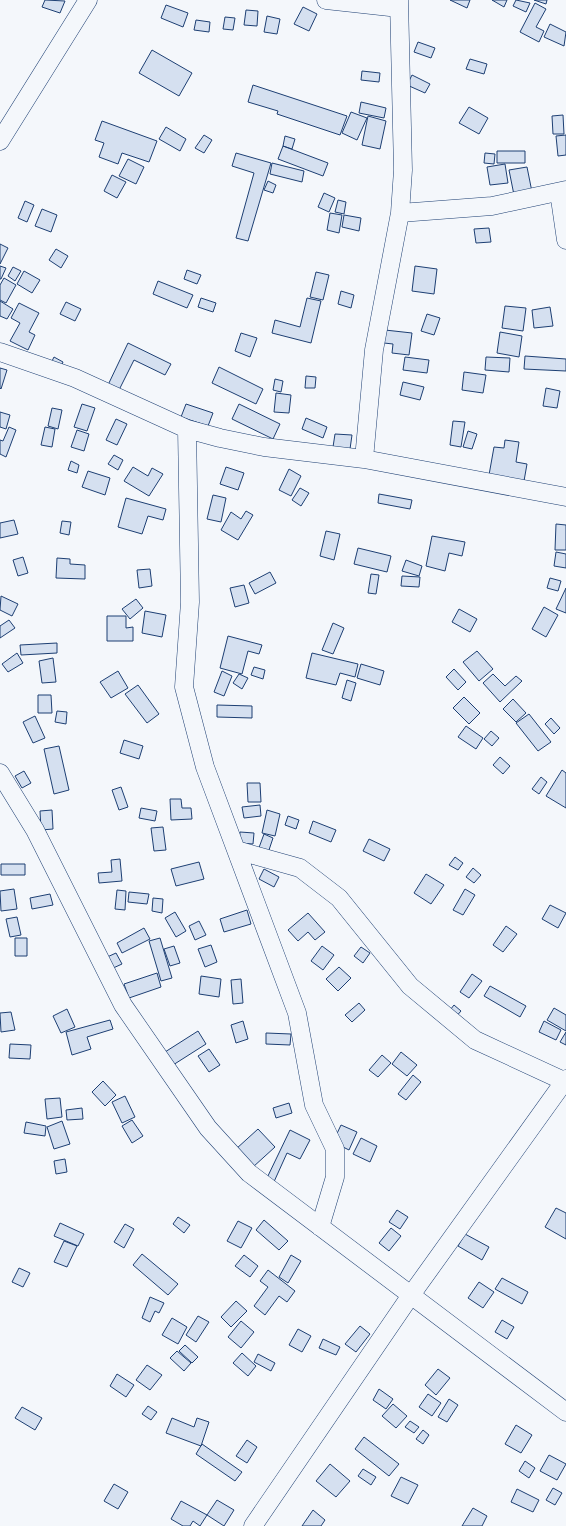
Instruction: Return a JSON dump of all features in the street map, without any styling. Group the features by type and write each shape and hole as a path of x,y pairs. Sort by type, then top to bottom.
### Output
{"street":[{"path":"0,141 88,0"},
{"path":"326,0 399,4 403,170 400,213 374,350 364,459"},
{"path":"400,213 492,206 562,191 566,240"},
{"path":"0,352 75,378 188,429 264,447 364,459 566,497"},
{"path":"188,429 190,602 184,687 205,767 297,1014 314,1105 335,1149 335,1177 320,1227"},
{"path":"0,773 35,830 123,1005 202,1119 248,1173 566,1412"},
{"path":"236,850 300,868 339,898 410,986 475,1040 565,1081 411,1295 253,1526"}],"building":[{"path":"45,0 65,1 60,13 42,7"},
{"path":"450,0 470,0 467,8"},
{"path":"492,0 507,0 504,7"},
{"path":"516,0 530,3 526,12 513,6"},
{"path":"534,0 547,0 546,4"},
{"path":"535,3 546,9 536,27 544,31 539,42 520,32"},
{"path":"166,5 188,13 183,27 161,18"},
{"path":"303,7 317,14 309,31 294,24"},
{"path":"246,10 258,11 257,26 244,25"},
{"path":"267,16 280,19 277,34 264,32"},
{"path":"225,17 235,18 233,30 223,29"},
{"path":"196,20 210,22 209,32 194,30"},
{"path":"550,24 566,32 564,46 544,37"},
{"path":"418,42 435,48 431,58 414,52"},
{"path":"152,50 192,73 179,96 139,73"},
{"path":"470,59 487,64 484,74 466,69"},
{"path":"362,71 380,73 379,82 361,80"},
{"path":"412,75 430,84 425,93 407,85"},
{"path":"253,85 347,116 340,135 277,114 278,111 248,102"},
{"path":"361,102 386,108 384,118 359,113"},
{"path":"469,107 488,118 479,134 459,123"},
{"path":"351,112 367,118 357,140 342,133"},
{"path":"563,115 564,134 553,134 552,116"},
{"path":"368,116 386,121 380,149 362,145"},
{"path":"102,121 157,141 149,162 122,153 118,164 99,157 104,143 95,140"},
{"path":"166,127 186,139 180,151 159,139"},
{"path":"204,135 212,140 204,153 195,148"},
{"path":"566,135 566,155 558,156 556,136"},
{"path":"285,136 295,139 292,149 283,146"},
{"path":"283,146 328,163 323,176 278,159"},
{"path":"497,151 525,151 525,163 497,163"},
{"path":"236,153 271,163 248,241 236,238 254,173 232,166"},
{"path":"485,153 495,154 494,164 484,163"},
{"path":"128,159 144,167 136,184 119,176"},
{"path":"272,163 304,171 302,182 270,174"},
{"path":"505,164 508,183 490,185 487,167"},
{"path":"527,167 532,192 514,195 509,170"},
{"path":"112,175 126,182 117,198 104,191"},
{"path":"268,181 276,185 273,193 264,190"},
{"path":"324,193 335,198 329,212 318,207"},
{"path":"338,200 346,202 344,214 335,212"},
{"path":"25,201 34,205 27,222 18,218"},
{"path":"42,209 57,215 51,232 35,226"},
{"path":"330,213 342,215 339,233 327,230"},
{"path":"344,215 361,218 359,231 342,227"},
{"path":"489,228 491,242 476,243 474,229"},
{"path":"0,244 8,248 0,264"},
{"path":"56,249 68,256 61,268 49,260"},
{"path":"0,266 6,268 1,279 0,279"},
{"path":"415,266 437,269 434,294 412,291"},
{"path":"13,267 21,271 15,281 8,276"},
{"path":"187,270 201,275 197,284 184,279"},
{"path":"24,271 40,280 32,293 17,284"},
{"path":"316,272 329,275 323,300 310,297"},
{"path":"4,278 16,285 6,303 0,300 0,285"},
{"path":"158,281 193,295 187,308 153,294"},
{"path":"341,291 354,295 351,308 338,304"},
{"path":"201,298 216,303 213,312 198,307"},
{"path":"307,298 321,301 311,343 272,333 275,320 300,327"},
{"path":"0,301 13,309 7,319 0,316"},
{"path":"66,302 81,309 75,321 60,314"},
{"path":"19,303 39,313 29,332 35,335 28,350 10,341 20,323 11,318"},
{"path":"505,306 526,308 523,331 502,328"},
{"path":"550,307 553,326 534,328 532,310"},
{"path":"427,314 440,318 434,335 421,331"},
{"path":"385,330 412,333 409,355 392,353 393,344 384,343"},
{"path":"500,332 522,336 519,357 497,353"},
{"path":"241,333 257,338 250,357 235,351"},
{"path":"128,343 171,364 165,375 134,360 119,390 108,385"},
{"path":"525,356 566,359 566,371 524,369"},
{"path":"54,357 63,362 60,369 50,365"},
{"path":"405,357 429,360 427,373 403,370"},
{"path":"486,357 510,358 509,372 485,370"},
{"path":"219,367 263,389 256,404 212,383"},
{"path":"0,368 7,370 1,389 0,388"},
{"path":"464,372 486,375 483,393 462,390"},
{"path":"306,376 316,377 315,388 305,388"},
{"path":"275,379 283,381 281,392 273,390"},
{"path":"403,382 424,387 420,400 400,395"},
{"path":"546,388 560,391 557,408 543,406"},
{"path":"276,393 291,395 289,413 274,412"},
{"path":"82,404 95,408 87,431 74,427"},
{"path":"186,404 213,413 208,426 181,417"},
{"path":"239,404 280,424 273,439 232,419"},
{"path":"52,408 62,410 58,429 48,426"},
{"path":"0,412 10,415 6,429 0,427"},
{"path":"306,418 327,427 323,438 302,429"},
{"path":"116,419 127,424 117,445 106,440"},
{"path":"453,421 465,422 461,447 450,445"},
{"path":"9,427 16,430 6,457 0,454 0,440 3,441"},
{"path":"45,427 55,429 52,447 41,445"},
{"path":"77,430 89,434 84,451 71,447"},
{"path":"468,431 477,434 472,449 463,447"},
{"path":"335,434 352,435 350,449 333,447"},
{"path":"505,440 519,442 516,462 527,464 524,481 489,475 494,447 504,448"},
{"path":"114,455 123,460 118,470 108,464"},
{"path":"71,461 79,465 77,473 68,470"},
{"path":"133,467 148,476 152,468 163,474 149,496 124,481"},
{"path":"226,467 244,473 238,490 220,484"},
{"path":"289,469 301,476 291,496 279,490"},
{"path":"88,471 110,478 105,495 82,487"},
{"path":"300,488 309,493 301,506 292,500"},
{"path":"379,494 412,500 410,509 378,503"},
{"path":"213,495 226,498 221,522 207,519"},
{"path":"126,498 166,509 163,520 148,516 142,534 118,527"},
{"path":"246,511 253,515 238,540 221,530 231,512 241,519"},
{"path":"14,520 18,534 0,538 0,523"},
{"path":"62,521 71,522 69,535 60,533"},
{"path":"556,524 566,525 566,550 555,550"},
{"path":"326,531 340,534 334,560 320,556"},
{"path":"432,536 465,542 462,556 449,553 445,571 426,566"},
{"path":"358,548 391,556 387,572 354,564"},
{"path":"556,552 566,554 566,568 554,566"},
{"path":"23,557 28,573 18,576 13,560"},
{"path":"57,558 70,559 70,564 85,565 85,579 56,578"},
{"path":"406,560 422,566 419,576 402,571"},
{"path":"150,569 152,586 139,588 137,570"},
{"path":"270,572 276,583 255,594 249,583"},
{"path":"371,574 379,575 376,594 368,593"},
{"path":"402,576 420,577 419,587 401,586"},
{"path":"550,578 561,581 558,591 547,588"},
{"path":"244,585 249,603 235,607 230,588"},
{"path":"566,588 566,613 556,609"},
{"path":"1,596 18,604 12,616 0,610"},
{"path":"136,599 143,608 130,619 122,609"},
{"path":"544,607 558,615 546,637 532,629"},
{"path":"459,609 477,619 470,632 452,622"},
{"path":"145,611 166,615 162,637 142,633"},
{"path":"107,616 126,616 126,628 133,627 133,641 107,641"},
{"path":"9,620 15,628 0,638 0,626"},
{"path":"333,623 344,628 333,654 322,650"},
{"path":"228,636 262,645 259,654 248,651 242,674 220,668"},
{"path":"57,643 57,653 21,655 20,645"},
{"path":"477,651 493,669 479,681 463,662"},
{"path":"17,653 23,663 8,672 2,664"},
{"path":"312,653 358,664 355,677 340,673 336,685 306,678"},
{"path":"53,658 56,682 42,683 39,661"},
{"path":"361,664 384,671 380,685 357,678"},
{"path":"254,667 265,670 263,679 251,675"},
{"path":"454,669 466,682 458,690 446,677"},
{"path":"118,671 128,688 111,698 100,682"},
{"path":"222,671 232,676 224,696 214,692"},
{"path":"239,674 248,678 242,689 233,683"},
{"path":"493,674 505,686 516,676 522,681 500,702 483,683"},
{"path":"347,680 356,683 351,701 342,698"},
{"path":"138,685 159,714 147,723 125,694"},
{"path":"38,695 51,695 52,713 38,713"},
{"path":"464,697 480,713 469,724 453,708"},
{"path":"513,699 526,713 516,722 503,709"},
{"path":"217,705 252,706 252,718 217,717"},
{"path":"57,711 67,712 66,724 55,722"},
{"path":"529,714 551,742 538,751 516,723"},
{"path":"35,716 45,738 33,743 23,722"},
{"path":"551,718 560,728 554,734 545,724"},
{"path":"466,726 483,738 476,749 458,737"},
{"path":"491,731 499,738 492,746 484,739"},
{"path":"124,740 143,746 139,759 120,753"},
{"path":"59,746 69,790 54,794 44,749"},
{"path":"500,757 510,766 503,774 493,765"},
{"path":"562,770 566,773 566,808 546,796"},
{"path":"24,771 31,783 22,788 15,776"},
{"path":"541,777 547,782 539,794 532,789"},
{"path":"247,783 260,783 261,802 248,802"},
{"path":"121,787 128,807 119,810 112,790"},
{"path":"170,799 181,799 182,808 191,808 192,819 171,820"},
{"path":"260,805 261,816 244,818 242,807"},
{"path":"141,808 157,811 155,821 139,818"},
{"path":"52,810 53,829 41,830 40,811"},
{"path":"267,810 280,814 275,836 262,833"},
{"path":"288,816 299,820 296,829 285,825"},
{"path":"313,821 336,830 331,842 309,833"},
{"path":"163,827 166,850 154,851 151,828"},
{"path":"240,832 254,833 253,844 239,843"},
{"path":"264,834 273,838 267,856 257,853"},
{"path":"369,839 390,849 384,861 363,851"},
{"path":"455,857 463,863 458,870 449,865"},
{"path":"120,859 122,881 99,883 98,873 112,872 111,860"},
{"path":"199,862 204,879 176,886 171,869"},
{"path":"1,864 25,864 25,875 1,875"},
{"path":"473,868 481,875 474,883 466,877"},
{"path":"264,869 279,877 274,887 259,879"},
{"path":"426,874 444,885 431,904 414,893"},
{"path":"14,889 17,909 1,911 0,891"},
{"path":"465,889 475,895 463,915 453,910"},
{"path":"117,890 126,891 125,910 115,909"},
{"path":"129,892 149,894 147,904 128,902"},
{"path":"50,894 53,905 32,909 30,898"},
{"path":"153,898 163,899 162,913 152,911"},
{"path":"550,905 566,913 558,928 542,919"},
{"path":"247,910 251,924 224,932 220,919"},
{"path":"175,912 186,931 176,937 165,918"},
{"path":"308,913 325,932 315,940 308,932 298,941 288,930"},
{"path":"17,917 21,935 10,937 6,919"},
{"path":"199,921 206,935 195,940 189,926"},
{"path":"506,926 517,934 503,952 493,945"},
{"path":"144,928 150,939 122,953 117,943"},
{"path":"15,938 27,938 27,956 15,956"},
{"path":"160,938 172,978 161,981 149,941"},
{"path":"211,945 217,962 205,967 198,949"},
{"path":"174,946 180,963 170,966 164,949"},
{"path":"322,946 334,955 323,970 311,961"},
{"path":"361,947 370,953 363,963 354,956"},
{"path":"116,953 122,964 111,969 105,958"},
{"path":"339,967 351,978 338,991 326,979"},
{"path":"157,973 161,987 129,998 124,984"},
{"path":"472,974 482,981 469,998 460,992"},
{"path":"201,976 221,979 219,997 199,994"},
{"path":"241,979 243,1003 233,1004 231,980"},
{"path":"490,986 526,1006 520,1017 484,996"},
{"path":"359,1003 365,1010 352,1022 345,1015"},
{"path":"454,1005 461,1011 454,1019 447,1014"},
{"path":"554,1008 566,1015 566,1031 547,1020"},
{"path":"67,1009 75,1027 61,1033 53,1016"},
{"path":"11,1012 15,1030 1,1032 0,1013"},
{"path":"110,1020 113,1029 87,1037 91,1049 72,1055 66,1032"},
{"path":"243,1021 248,1039 236,1043 231,1025"},
{"path":"544,1021 561,1030 556,1040 539,1032"},
{"path":"198,1031 206,1044 173,1065 165,1052"},
{"path":"566,1032 566,1045 560,1042"},
{"path":"266,1033 291,1034 290,1045 266,1044"},
{"path":"10,1044 31,1045 30,1059 9,1058"},
{"path":"209,1049 220,1065 209,1072 198,1056"},
{"path":"401,1052 417,1065 407,1076 392,1064"},
{"path":"382,1055 391,1063 378,1077 369,1070"},
{"path":"413,1075 421,1082 406,1100 398,1094"},
{"path":"103,1081 116,1095 105,1106 92,1092"},
{"path":"125,1096 135,1117 122,1123 112,1102"},
{"path":"60,1098 62,1117 47,1119 45,1099"},
{"path":"289,1103 292,1113 276,1118 273,1108"},
{"path":"82,1108 83,1119 67,1120 66,1110"},
{"path":"132,1120 143,1136 132,1143 122,1126"},
{"path":"62,1121 70,1144 54,1149 47,1127"},
{"path":"26,1122 46,1126 45,1136 24,1133"},
{"path":"341,1125 357,1132 349,1150 333,1142"},
{"path":"258,1129 275,1147 253,1167 236,1149"},
{"path":"290,1130 310,1140 300,1159 287,1153 273,1184 266,1180"},
{"path":"361,1138 377,1146 370,1162 353,1154"},
{"path":"65,1159 67,1172 56,1174 54,1161"},
{"path":"556,1208 566,1213 566,1239 545,1227"},
{"path":"397,1210 408,1217 400,1229 389,1222"},
{"path":"178,1217 190,1225 184,1233 173,1224"},
{"path":"264,1220 288,1241 279,1250 256,1230"},
{"path":"238,1221 252,1228 241,1248 227,1241"},
{"path":"60,1223 84,1234 78,1246 54,1236"},
{"path":"125,1224 134,1229 124,1248 114,1242"},
{"path":"391,1228 401,1236 389,1251 379,1243"},
{"path":"465,1234 489,1247 482,1260 458,1246"},
{"path":"64,1241 77,1246 67,1267 54,1262"},
{"path":"142,1254 178,1284 168,1295 133,1265"},
{"path":"244,1255 258,1266 250,1277 235,1266"},
{"path":"291,1255 301,1261 288,1283 279,1277"},
{"path":"19,1268 30,1273 23,1287 12,1282"},
{"path":"268,1270 295,1291 287,1302 279,1296 265,1315 254,1306 268,1287 260,1281"},
{"path":"502,1278 528,1292 522,1304 495,1289"},
{"path":"479,1282 494,1292 483,1308 468,1298"},
{"path":"150,1297 164,1303 159,1313 155,1311 150,1322 142,1318"},
{"path":"236,1301 247,1311 231,1327 221,1317"},
{"path":"198,1316 209,1322 196,1342 186,1335"},
{"path":"172,1318 187,1327 178,1344 162,1335"},
{"path":"502,1320 514,1327 507,1339 495,1332"},
{"path":"241,1321 254,1332 241,1348 228,1337"},
{"path":"360,1326 370,1334 356,1352 345,1344"},
{"path":"298,1329 311,1336 302,1352 289,1345"},
{"path":"323,1339 340,1347 336,1355 319,1348"},
{"path":"185,1345 198,1357 192,1363 179,1351"},
{"path":"177,1351 191,1363 184,1371 170,1358"},
{"path":"242,1353 256,1366 248,1376 233,1363"},
{"path":"258,1354 275,1363 271,1371 254,1362"},
{"path":"147,1365 162,1375 150,1390 136,1380"},
{"path":"438,1369 450,1378 436,1395 425,1385"},
{"path":"117,1374 134,1385 126,1397 110,1386"},
{"path":"379,1389 393,1399 386,1409 373,1400"},
{"path":"428,1394 441,1403 432,1416 419,1407"},
{"path":"449,1399 458,1405 447,1422 438,1417"},
{"path":"393,1404 407,1416 396,1428 382,1416"},
{"path":"148,1406 157,1412 151,1420 142,1414"},
{"path":"22,1407 42,1418 35,1430 15,1418"},
{"path":"172,1418 194,1427 197,1418 209,1422 201,1446 166,1433"},
{"path":"410,1421 419,1427 414,1433 405,1427"},
{"path":"516,1425 532,1435 521,1453 505,1444"},
{"path":"423,1430 429,1435 423,1444 416,1439"},
{"path":"364,1437 399,1464 389,1476 355,1449"},
{"path":"247,1440 257,1447 247,1463 236,1456"},
{"path":"202,1444 242,1472 235,1481 196,1454"},
{"path":"549,1455 566,1464 557,1480 540,1471"},
{"path":"525,1461 535,1468 529,1478 519,1471"},
{"path":"330,1464 350,1481 336,1497 316,1481"},
{"path":"363,1469 376,1477 371,1485 358,1476"},
{"path":"401,1477 418,1485 408,1504 391,1496"},
{"path":"114,1484 128,1492 118,1509 104,1501"},
{"path":"553,1488 562,1493 555,1505 546,1500"},
{"path":"517,1489 539,1500 533,1512 511,1502"},
{"path":"217,1500 234,1510 224,1526 207,1515"},
{"path":"181,1501 207,1515 200,1526 193,1521 190,1526 183,1526 171,1519"},
{"path":"473,1508 487,1516 482,1526 462,1526"},
{"path":"313,1510 325,1520 321,1526 302,1526"}]}
